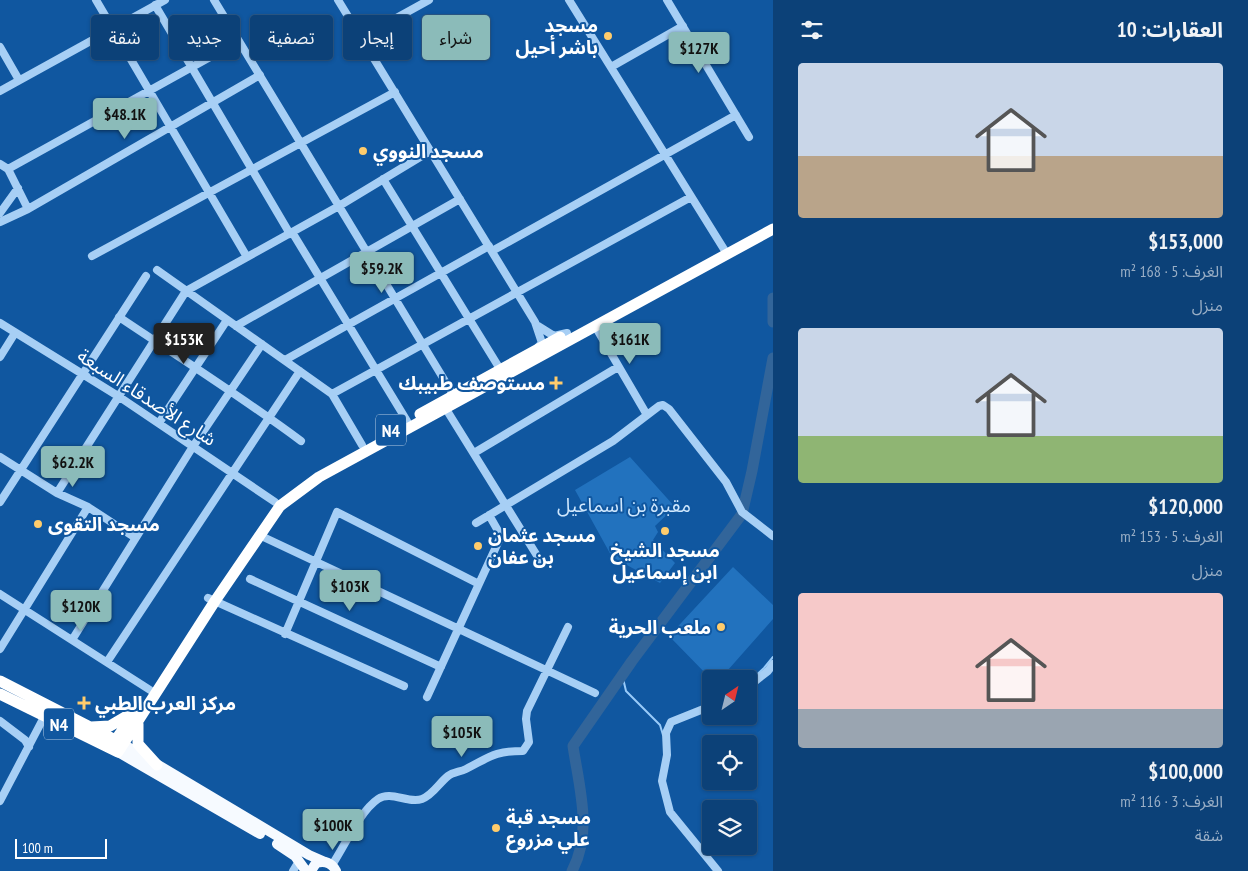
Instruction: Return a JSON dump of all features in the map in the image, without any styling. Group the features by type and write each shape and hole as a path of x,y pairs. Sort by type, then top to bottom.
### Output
{"highway":[{"name":"N4","path":"117,746 275,502 318,470 362,445 446,409 773,224"},
{"name":"N4","path":"138,714 150,690 280,506 319,477 500,369 726,252 773,230"},
{"name":"N4","path":"0,681 88,727 117,746"},
{"name":"N4","path":"0,694 44,717 117,746"},
{"path":"88,727 110,726 138,714"},
{"path":"138,714 136,730 138,744 157,765"}],"main road":[{"path":"117,746 157,765 309,855 331,866"},
{"path":"117,746 289,851 306,871"},
{"path":"311,871 316,863 331,866"}],"street":[{"path":"96,0 105,15"},
{"path":"138,15 165,0"},
{"path":"214,0 223,15"},
{"path":"338,0 348,15"},
{"path":"401,15 428,0"},
{"path":"569,0 726,252"},
{"path":"667,0 749,136"},
{"path":"155,5 252,170 410,424"},
{"path":"611,68 683,26"},
{"path":"0,91 91,41"},
{"path":"240,43 454,396"},
{"path":"0,47 20,80"},
{"path":"132,60 247,257"},
{"path":"8,169 205,60"},
{"path":"376,60 535,322 540,329 554,336 567,333"},
{"path":"0,222 28,209 260,75"},
{"path":"92,256 395,92"},
{"path":"285,360 440,274 490,249 736,115"},
{"path":"56,493 186,291 339,206 430,150"},
{"path":"0,164 8,169 28,209"},
{"path":"383,179 500,369"},
{"path":"0,213 18,188"},
{"path":"332,394 691,197"},
{"path":"236,326 460,199"},
{"path":"157,270 332,394 362,445"},
{"path":"0,502 82,372 146,276"},
{"path":"119,317 195,369 231,390 301,441"},
{"path":"159,423 227,320"},
{"path":"535,322 542,343 537,350"},
{"name":"شارع الأصدقاء السبعة","path":"0,323 82,372 159,423 192,448 275,502"},
{"path":"595,326 647,415"},
{"path":"0,357 16,332"},
{"path":"72,640 134,537 262,344"},
{"path":"474,453 618,367"},
{"path":"107,662 231,472 300,371"},
{"path":"476,523 613,441 659,406 668,407 726,482 742,512 773,536"},
{"path":"446,409 541,562"},
{"path":"0,457 56,493 88,507 134,537"},
{"path":"0,649 88,507"},
{"path":"285,634 337,512 479,584"},
{"path":"427,697 501,536 489,515"},
{"path":"259,535 316,564 595,693"},
{"path":"250,579 441,666"},
{"path":"0,594 150,690"},
{"path":"212,600 404,686"},
{"path":"331,866 370,805 380,798 389,796 411,800 422,799 431,794 450,774 502,751 523,751 529,742 527,712 568,627"},
{"path":"758,679 773,664"},
{"path":"702,710 671,722 666,733 667,755 662,781 670,812 718,871"},
{"path":"0,801 44,717"},
{"path":"0,721 11,728 29,747"},
{"path":"293,871 299,861"}],"green space":[{"name":"مقبرة بن اسماعيل","path":"630,457 675,507 655,526 658,532 653,540 675,563 660,583 612,557 575,490"},
{"name":"ملعب الحرية","path":"733,567 773,605 773,619 728,670 702,670 669,636"}],"waterway":[{"path":"773,298 773,322"},
{"path":"572,871 582,841 583,825 581,793 573,746 632,661 742,514 773,358"},
{"path":"758,674 773,657"},
{"path":"622,674 626,691 660,725 663,735"}],"place":[{"name":"مسجد باشر أحيل","path":"608,36"},
{"name":"مسجد النووي","path":"363,151"},
{"name":"مستوصف طبيبك","path":"556,383"},
{"name":"مسجد التقوى","path":"38,524"},
{"name":"مسجد الشيخ ابن إسماعيل","path":"665,531"},
{"name":"مسجد عثمان بن عفان","path":"478,546"},
{"name":"ملعب الحرية","path":"721,627"},
{"name":"مركز العرب الطبي","path":"84,703"},
{"name":"مسجد قبة علي مزروع","path":"496,828"}]}
